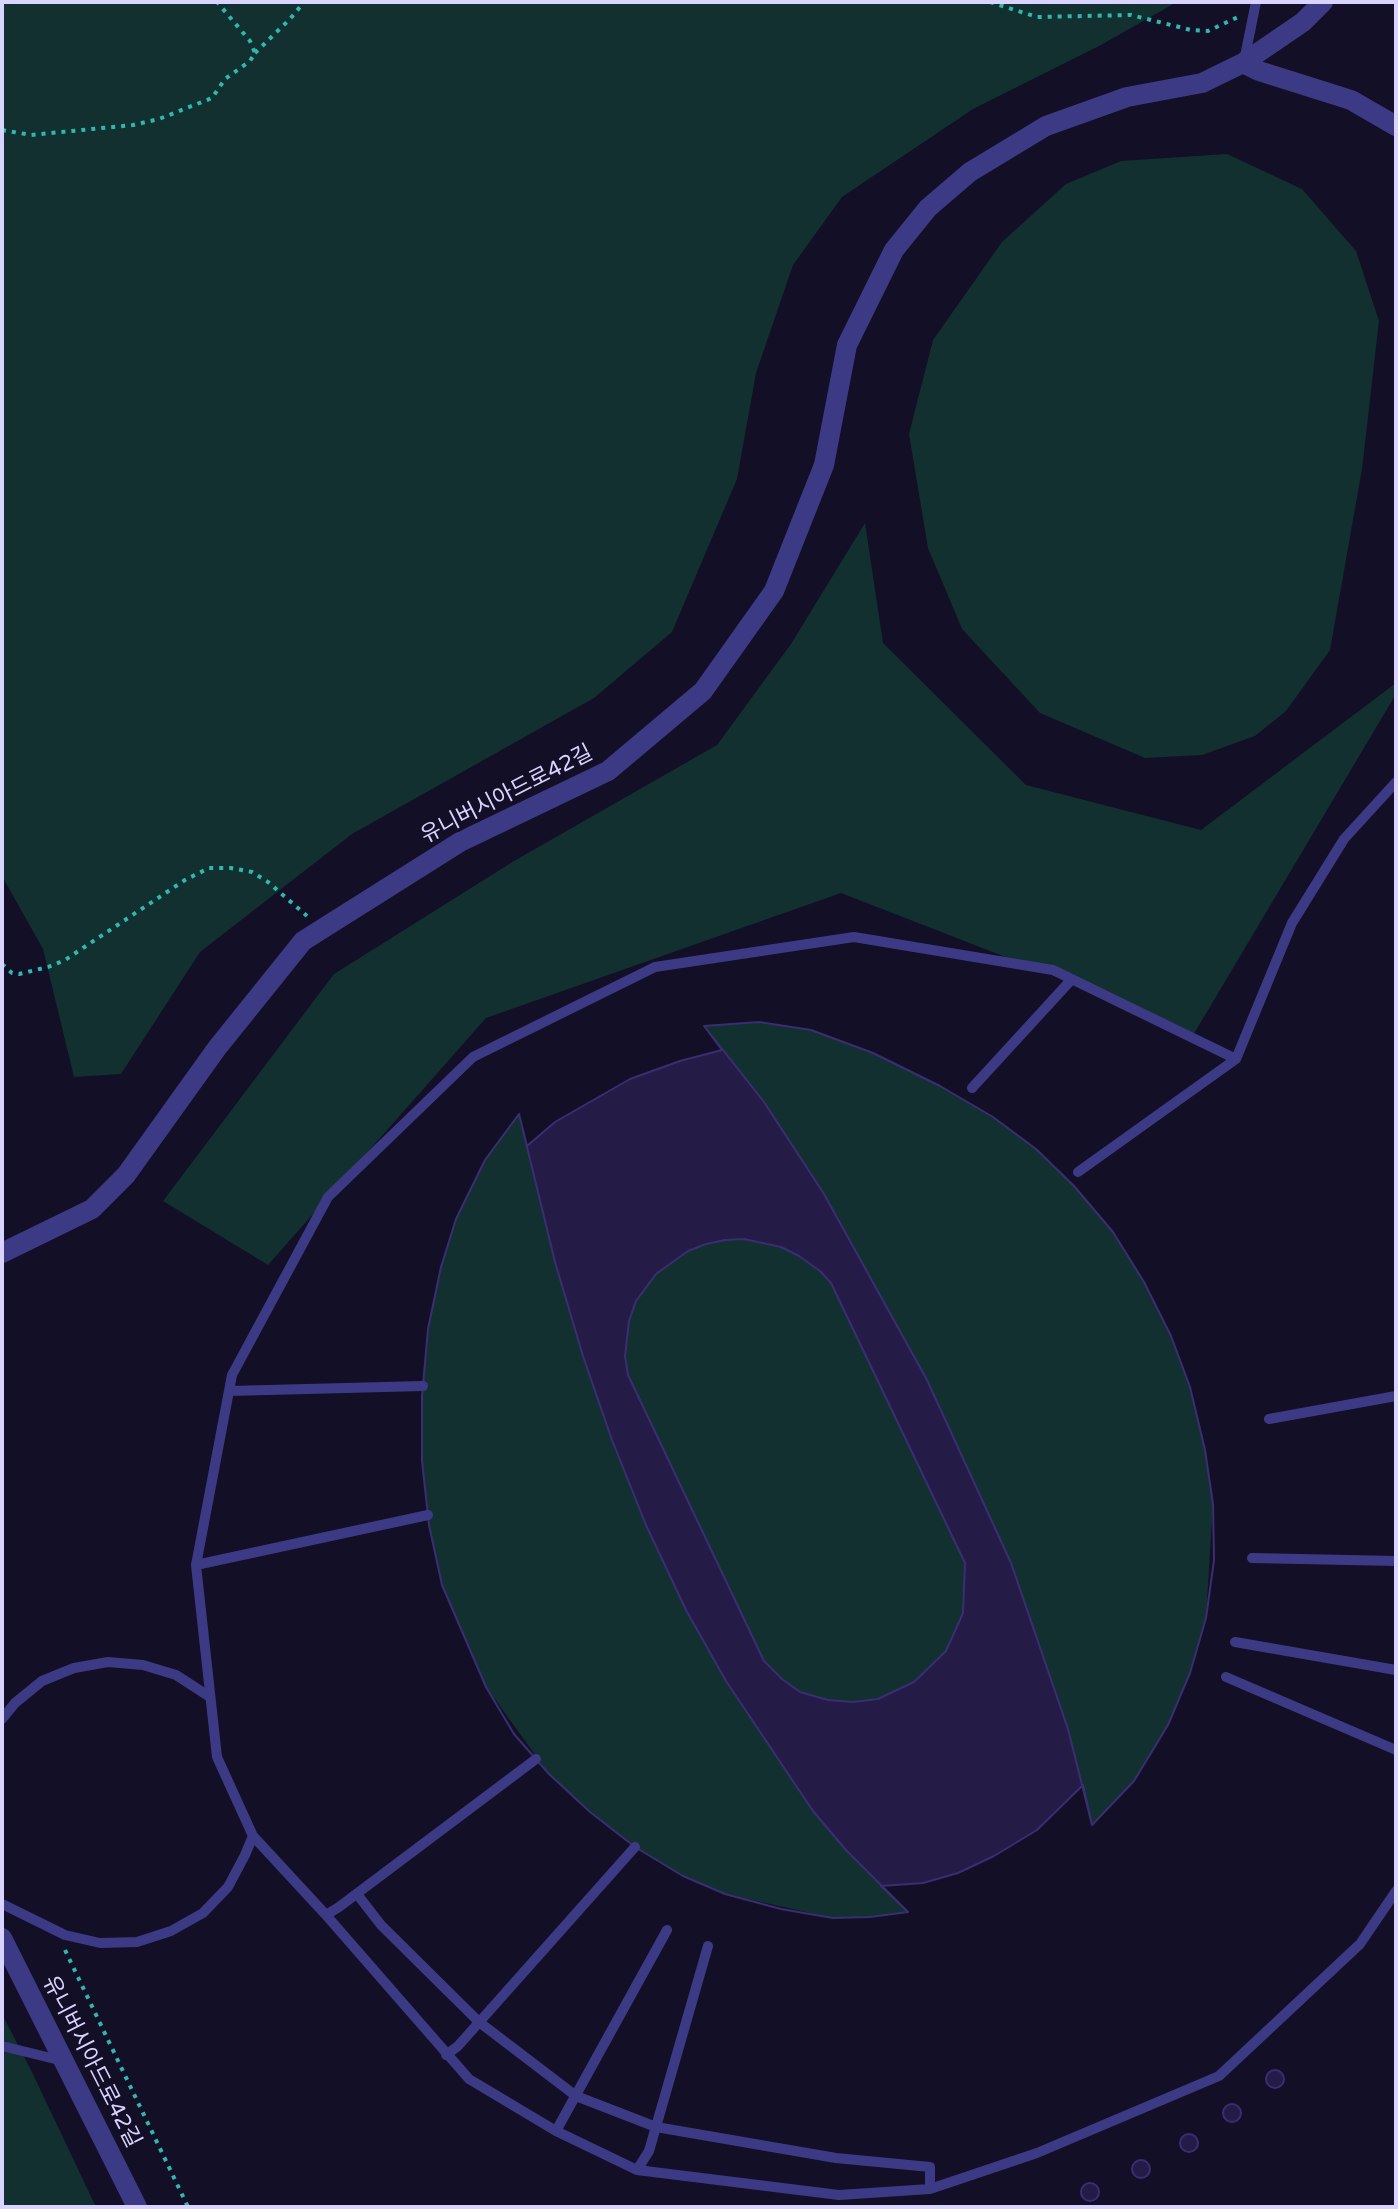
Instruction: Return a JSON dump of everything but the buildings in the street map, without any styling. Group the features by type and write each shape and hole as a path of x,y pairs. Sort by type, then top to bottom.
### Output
{"street":[{"name":"유니버시아드로42길","path":"2,1253 92,1209 117,1183 217,1048 303,941 460,842 608,771 703,691 774,591 824,465 847,345 894,250 928,208 970,172 1046,126 1127,97 1202,83 1243,63 1303,22 1323,2"},
{"path":"1243,63 1351,100 1396,126"},
{"name":"유니버시아드로42길","path":"2,1938 137,2207"}],"lane":[{"path":"1243,63 1256,5"},
{"path":"1078,1172 1236,1059 1292,923 1344,839 1396,782"},
{"path":"1236,1059 1053,970 854,937 655,967 473,1057 328,1197 232,1375 196,1565 217,1757 253,1836 469,2079 556,2131 637,2170 839,2195 930,2189 1037,2153 1219,2076 1360,1944 1396,1891"},
{"path":"972,1088 1072,979"},
{"path":"229,1391 423,1386"},
{"path":"1269,1419 1396,1396"},
{"path":"196,1565 428,1515"},
{"path":"1252,1558 1396,1561"},
{"path":"1235,1642 1396,1670"},
{"path":"2,1719 15,1703 42,1681 74,1668 108,1662 143,1665 176,1675 210,1697"},
{"path":"1226,1677 1396,1750"},
{"path":"326,1915 536,1759"},
{"path":"2,1904 55,1930 100,1943 137,1942 171,1931 203,1913 228,1887 253,1836"},
{"path":"446,2055 458,2046 635,1847"},
{"path":"357,1894 381,1925 479,2022 576,2096 656,2127 836,2158 930,2167 930,2189"},
{"path":"556,2131 667,1930"},
{"path":"637,2170 649,2151 708,1946"},
{"path":"2,2046 65,2062"}],"path":[{"path":"217,2 250,41 255,53"},
{"path":"2,130 31,135 133,125 159,119 212,98 225,79 250,61 290,19 301,2"},
{"path":"848,2 880,2"},
{"path":"990,2 1037,17 1131,15 1208,31 1256,5"},
{"path":"2,964 12,973 19,974 65,960 185,880 217,867 252,872 268,882 322,930"},
{"path":"55,1930 188,2207"}],"green space":[{"path":"2,2 1177,2 1099,46 973,109 842,197 793,265 756,373 737,479 672,632 594,698 352,834 200,952 121,1074 74,1077 43,949 2,876"},
{"path":"1227,154 1302,189 1356,251 1379,321 1362,469 1330,650 1286,711 1255,736 1202,755 1145,758 1040,713 962,629 928,548 909,434 933,340 1002,242 1066,184 1121,161"},
{"path":"865,523 883,643 1026,785 1201,830 1396,683 1396,694 1192,1037 1062,979 841,893 486,1018 268,1265 163,1201 334,974 514,861 717,745 791,644"},
{"path":"759,1022 811,1030 873,1053 940,1086 993,1117 1037,1149 1113,1232 1144,1282 1171,1336 1190,1387 1206,1450 1213,1504 1206,1618 1190,1673 1168,1725 1134,1781 1092,1825 1083,1786 1037,1830 994,1856 958,1873 923,1883 882,1886 908,1912 833,1918 725,1894 683,1876 635,1847 590,1812 549,1774 486,1687 442,1585 429,1525 422,1461 422,1396 428,1329 441,1267 456,1219 485,1160 519,1114 527,1145 555,1122 630,1079 722,1050 704,1026"},
{"path":"2,2014 31,2070 96,2207 2,2207"}]}
